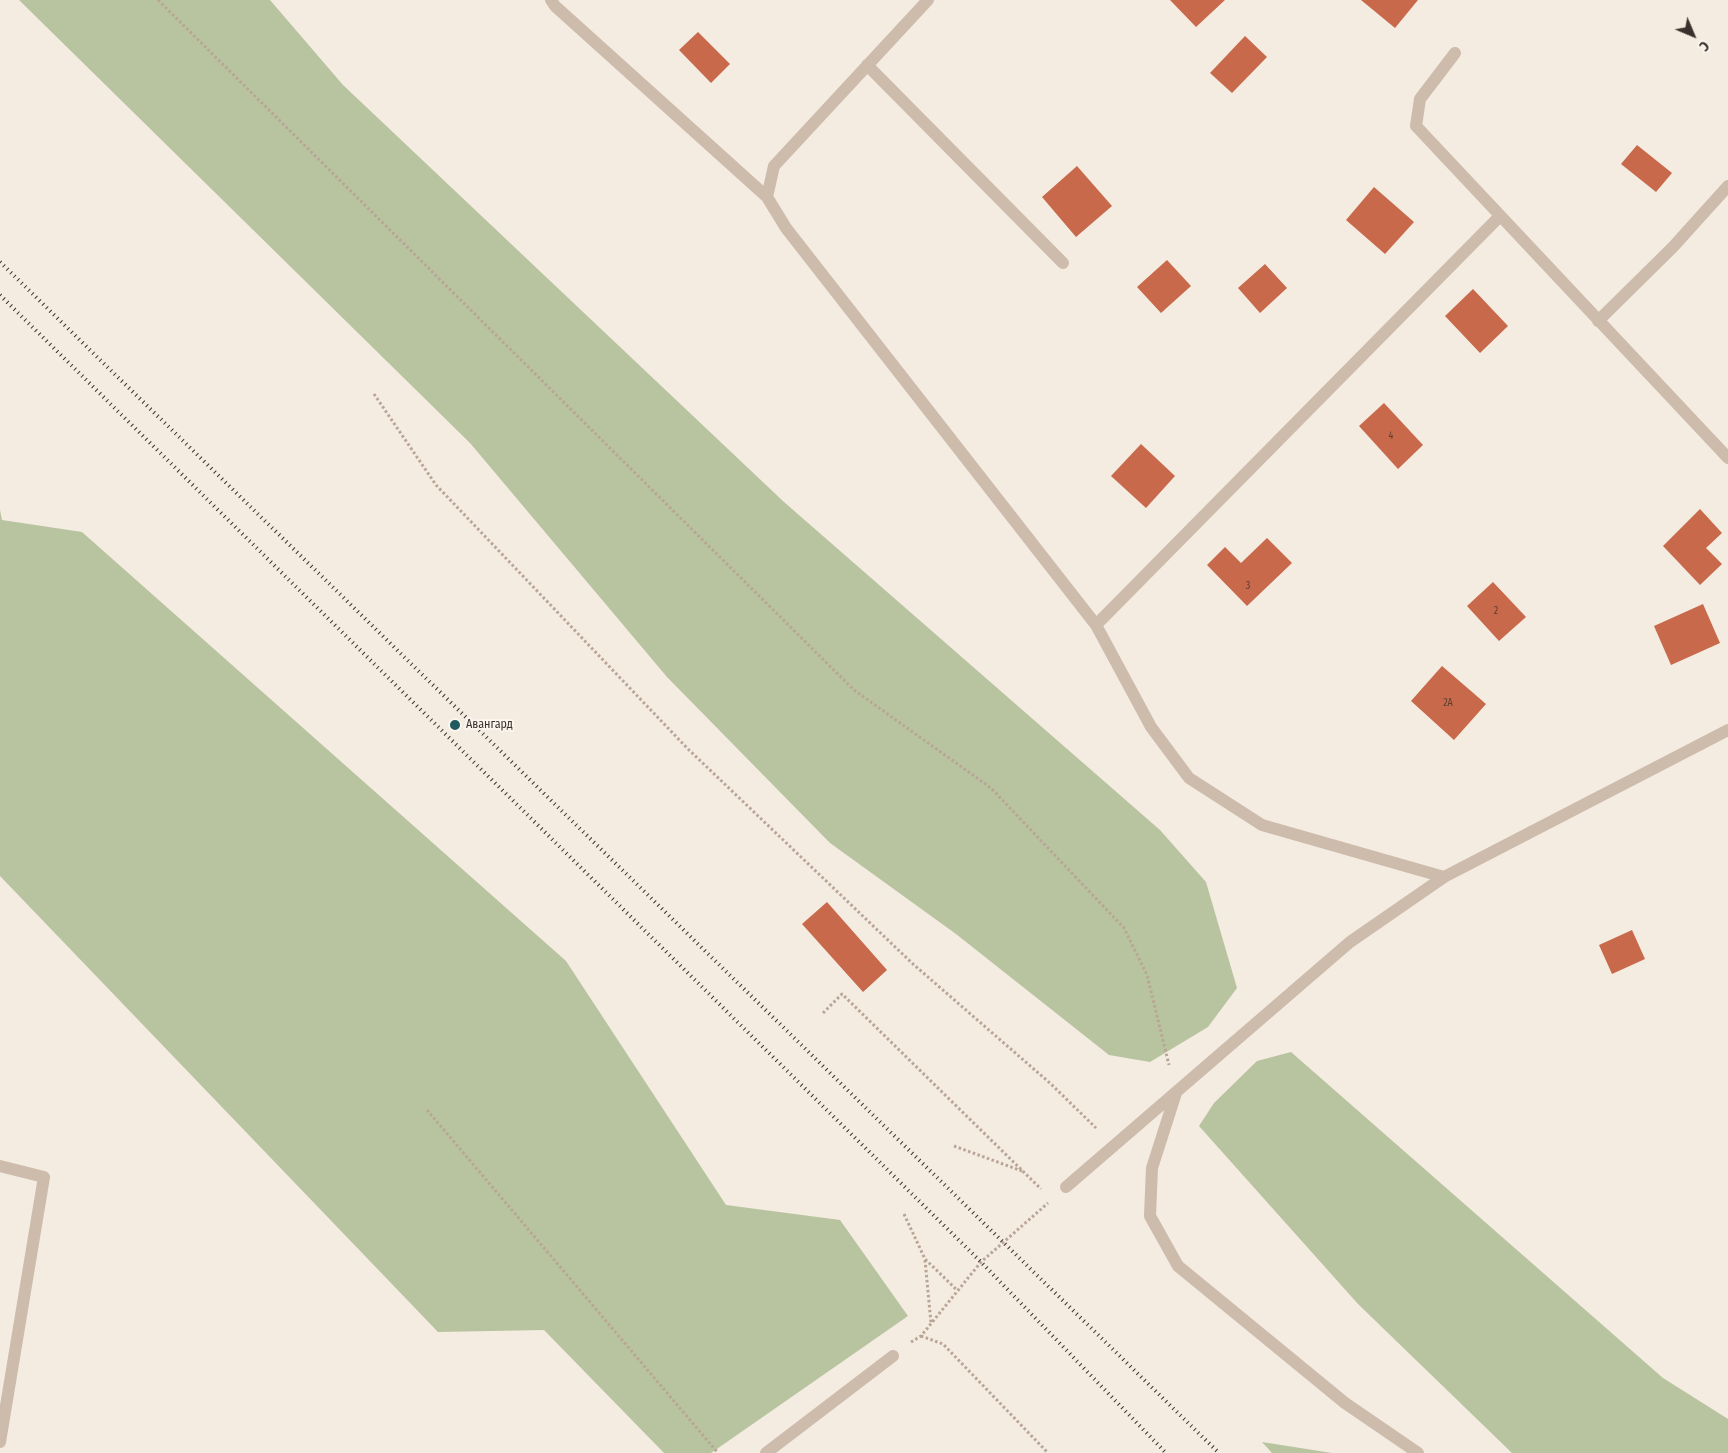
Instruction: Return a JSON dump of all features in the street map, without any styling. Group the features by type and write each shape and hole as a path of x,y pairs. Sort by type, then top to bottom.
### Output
{"street":[{"path":"550,0 767,198 786,228 1096,625 1151,727 1189,778 1262,825 1444,877"},
{"path":"767,198 774,166 928,0"},
{"path":"1455,53 1420,99 1416,126 1728,458"},
{"path":"867,65 1063,263"},
{"path":"1598,321 1673,247 1728,186"},
{"path":"1096,625 1500,216"},
{"path":"1066,1187 1350,942 1444,877 1728,730"},
{"path":"1176,1093 1152,1168 1150,1216 1178,1266 1345,1402 1418,1453"},
{"path":"0,1166 44,1177 0,1442"},
{"path":"766,1453 892,1356"}],"path":[{"path":"158,0 854,690 991,788 1118,921 1124,928 1147,975 1176,1093"},
{"path":"374,394 436,485 688,749 912,964 1051,1084 1114,1145"},
{"path":"823,1013 842,994 1052,1199"},
{"path":"427,1110 718,1453"},
{"path":"954,1146 1023,1171"},
{"path":"892,1356 921,1336 981,1262 1066,1187"},
{"path":"904,1214 925,1259 931,1323"},
{"path":"925,1259 957,1290"},
{"path":"921,1336 943,1344 1048,1453"}],"green space":[{"path":"19,0 270,0 343,85 784,502 1160,830 1206,882 1237,988 1208,1027 1150,1062 1109,1055 956,934 830,843 667,677 470,443"},
{"path":"0,510 2,520 82,532 566,961 726,1205 840,1220 908,1316 711,1453 664,1453 544,1330 438,1332 0,876"},
{"path":"1291,1052 1663,1378 1728,1419 1728,1453 1512,1453 1358,1304 1199,1126 1214,1103 1257,1061"},
{"path":"1262,1442 1332,1453 1272,1453"}],"building":[{"path":"1170,0 1225,0 1196,27"},
{"path":"1361,0 1418,0 1395,28"},
{"path":"698,32 730,64 711,83 679,50"},
{"path":"1245,36 1267,57 1232,93 1210,73"},
{"path":"1637,145 1672,173 1656,192 1621,164"},
{"path":"1077,166 1112,206 1076,237 1042,197"},
{"path":"1374,187 1414,222 1385,254 1346,220"},
{"path":"1167,260 1191,286 1161,313 1137,287"},
{"path":"1265,264 1287,288 1260,313 1238,288"},
{"path":"1473,289 1508,326 1480,353 1445,316"},
{"path":"1384,403 1423,445 1398,469 1359,426"},
{"path":"1141,444 1175,476 1146,508 1111,476"},
{"path":"1700,509 1722,533 1706,548 1722,564 1700,585 1663,546"},
{"path":"1267,538 1292,563 1247,606 1207,565 1225,547 1241,563"},
{"path":"1493,582 1526,617 1499,641 1467,606"},
{"path":"1703,604 1720,643 1671,665 1654,626"},
{"path":"1442,666 1486,704 1454,740 1411,701"},
{"path":"827,902 887,970 863,992 802,924"},
{"path":"1632,930 1645,959 1612,974 1599,945"}],"railway":[{"path":"0,262 1219,1453"},
{"path":"0,295 981,1262 1166,1453"}],"place":[{"name":"Авангард","path":"455,725"}]}
